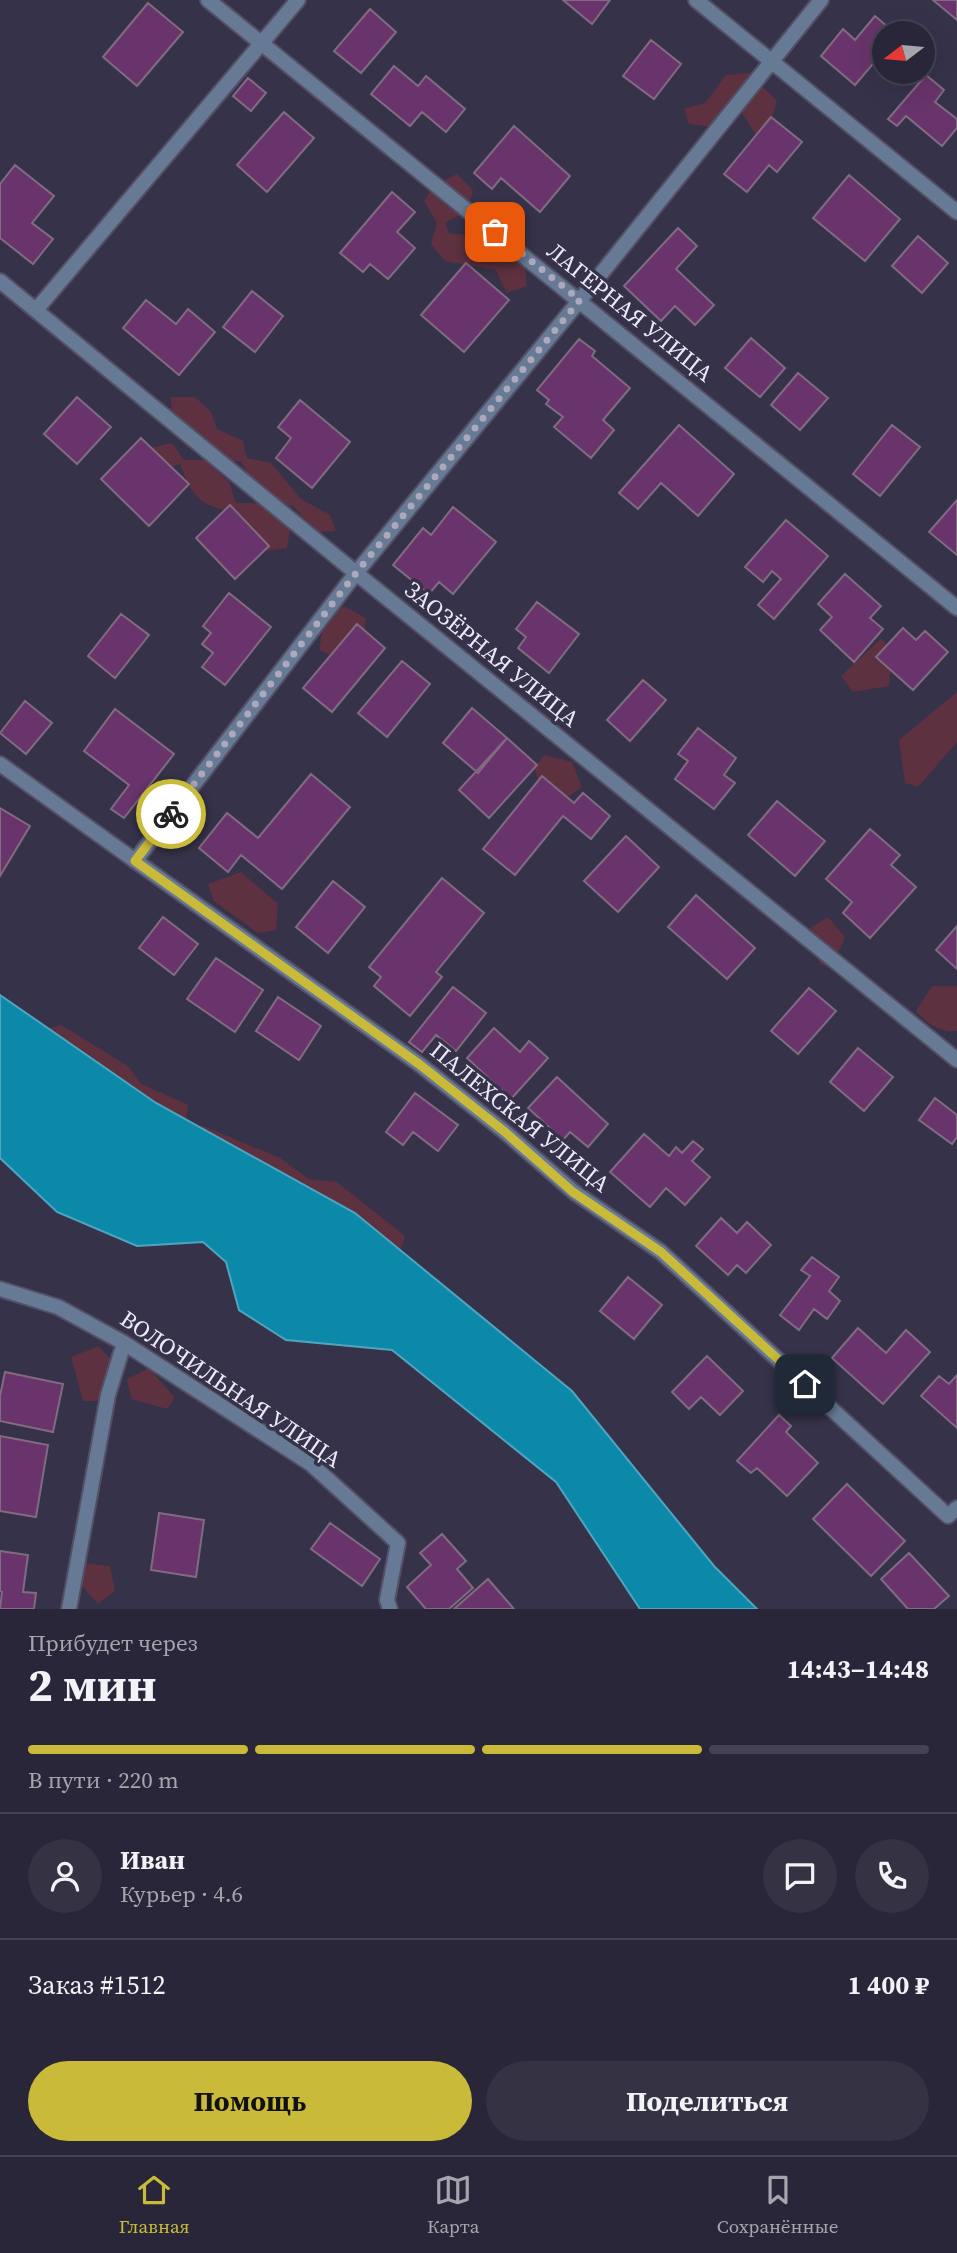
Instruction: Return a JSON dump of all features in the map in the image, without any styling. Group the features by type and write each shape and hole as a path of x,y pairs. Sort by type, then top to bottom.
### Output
{"street":[{"name":"ЛАГЕРНАЯ УЛИЦА","path":"208,0 957,608"},
{"path":"36,310 298,0"},
{"path":"696,0 957,212"},
{"path":"135,861 356,573 821,0"},
{"name":"ЗАОЗЁРНАЯ УЛИЦА","path":"0,281 957,1060"},
{"name":"ПАЛЕХСКАЯ УЛИЦА","path":"0,764 419,1064 505,1132 573,1192 661,1252 953,1512"},
{"name":"ВОЛОЧИЛЬНАЯ УЛИЦА","path":"0,1289 58,1307 124,1343 311,1464 398,1543 387,1600 390,1609"},
{"path":"69,1609 108,1395 124,1343"}],"shaded area":[{"path":"749,73 777,101 770,125 756,135 739,108 711,127 689,124 684,109 705,103 726,75"},
{"path":"457,174 473,190 467,211 445,223 449,233 486,237 498,263 524,260 527,286 506,293 496,270 445,261 431,244 437,223 424,201 433,186"},
{"path":"171,397 195,397 211,412 217,429 243,441 247,458 271,463 301,499 330,515 336,531 316,532 293,506 278,505 251,481 241,461 218,462 172,416"},
{"path":"172,443 184,460 205,460 229,482 236,503 262,503 290,530 287,548 267,551 242,529 239,513 207,504 200,499 189,486 180,464 158,470 150,448"},
{"path":"344,606 366,618 364,638 335,657 319,650 324,620"},
{"path":"881,639 892,650 889,686 853,692 841,676"},
{"path":"957,692 957,742 918,787 905,783 899,740"},
{"path":"544,755 572,762 582,787 564,800 541,791 534,767"},
{"path":"241,872 278,904 276,930 258,933 214,901 208,884"},
{"path":"828,917 845,937 832,968 820,964 808,929"},
{"path":"932,986 957,986 957,1031 934,1026 916,1011"},
{"path":"61,1025 128,1066 140,1083 188,1105 185,1125 33,1033"},
{"path":"201,1125 280,1158 309,1179 337,1182 405,1236 399,1254 197,1142"},
{"path":"99,1346 116,1366 97,1401 83,1401 71,1357"},
{"path":"149,1368 175,1398 167,1409 131,1399 127,1379"},
{"path":"84,1563 110,1566 115,1591 98,1604 80,1584"}],"water":[{"path":"0,995 156,1103 355,1213 572,1391 714,1566 757,1609 640,1609 556,1482 392,1350 286,1340 239,1310 226,1262 203,1242 137,1246 57,1212 0,1158"}],"building":[{"path":"563,0 610,0 592,24"},
{"path":"933,0 957,0 957,20"},
{"path":"148,3 183,32 137,86 103,57"},
{"path":"370,9 396,32 361,73 334,51"},
{"path":"875,16 881,21 872,21 872,65 855,85 821,56 843,29 855,40"},
{"path":"651,40 681,64 654,99 623,76"},
{"path":"394,66 418,86 426,76 465,109 446,132 422,112 410,126 371,94"},
{"path":"248,78 266,93 251,111 233,96"},
{"path":"935,82 944,90 935,102 957,119 957,128 942,146 906,116 897,126 888,119 918,84"},
{"path":"284,112 314,138 267,192 237,165"},
{"path":"771,117 802,142 777,172 769,165 747,192 724,174"},
{"path":"514,126 570,176 540,212 501,178 492,189 474,173"},
{"path":"15,165 54,196 32,223 53,239 33,264 0,238 0,184"},
{"path":"849,175 900,219 865,261 813,218"},
{"path":"392,192 415,212 397,232 415,248 388,279 370,264 363,272 340,253"},
{"path":"678,228 697,246 676,269 714,305 695,325 675,306 661,321 624,286"},
{"path":"918,236 948,263 922,293 892,266"},
{"path":"466,263 509,300 464,352 421,315"},
{"path":"252,291 283,316 255,352 223,327"},
{"path":"146,300 176,324 188,309 215,332 179,375 123,328"},
{"path":"751,338 785,368 760,397 725,368"},
{"path":"579,339 595,351 592,356 630,388 603,420 614,430 591,458 554,427 563,417 546,404 549,400 537,390"},
{"path":"798,373 828,398 800,430 771,405"},
{"path":"77,397 111,427 77,464 44,434"},
{"path":"300,400 350,442 312,488 276,458 291,438 278,427"},
{"path":"679,425 734,474 698,516 661,483 638,509 619,493"},
{"path":"892,425 920,447 880,496 853,474"},
{"path":"141,438 189,484 149,526 101,479"},
{"path":"957,500 957,555 929,532"},
{"path":"230,505 269,546 235,579 196,538"},
{"path":"453,507 496,542 453,594 439,582 429,594 393,565 423,528 431,535"},
{"path":"786,520 828,556 774,619 758,605 781,579 772,571 763,582 745,567"},
{"path":"845,574 881,606 870,618 883,629 854,662 820,630 832,617 818,604"},
{"path":"229,593 271,627 225,685 202,667 213,653 202,644 211,633 203,626"},
{"path":"537,602 579,634 549,673 518,648 526,637 516,629"},
{"path":"121,614 149,635 115,678 88,656"},
{"path":"357,624 385,648 332,712 303,688"},
{"path":"903,628 916,640 925,631 948,652 913,690 876,657"},
{"path":"402,661 430,684 387,737 358,713"},
{"path":"643,680 666,700 630,741 607,720"},
{"path":"25,701 52,723 26,754 0,733"},
{"path":"472,708 507,738 478,773 443,743"},
{"path":"115,709 174,754 124,818 111,809 129,785 84,751"},
{"path":"698,728 736,758 724,775 735,783 714,809 675,779 688,761 678,754"},
{"path":"507,738 537,765 489,818 459,790"},
{"path":"311,774 350,807 282,889 241,855 228,872 199,848 227,813 258,838"},
{"path":"542,776 574,803 583,793 610,816 591,839 563,816 515,875 483,849"},
{"path":"777,801 825,841 795,876 748,835"},
{"path":"0,808 30,826 0,876"},
{"path":"870,829 900,855 891,865 916,887 870,938 843,913 852,902 826,879"},
{"path":"626,836 659,867 618,912 584,881"},
{"path":"442,878 484,913 436,972 442,977 410,1016 374,986 381,977 369,967"},
{"path":"333,881 365,907 328,953 296,927"},
{"path":"696,895 755,948 727,979 668,927"},
{"path":"163,917 198,944 174,975 139,948"},
{"path":"957,926 957,969 936,950"},
{"path":"216,958 263,990 235,1032 187,999"},
{"path":"453,987 486,1013 456,1051 436,1035 422,1052 409,1042"},
{"path":"809,988 836,1011 798,1054 771,1031"},
{"path":"278,997 321,1026 299,1060 256,1031"},
{"path":"494,1028 520,1052 529,1041 548,1058 511,1099 467,1058"},
{"path":"858,1048 893,1077 864,1111 830,1082"},
{"path":"557,1077 608,1124 588,1147 570,1132 563,1140 528,1108"},
{"path":"415,1093 458,1125 438,1151 413,1132 403,1145 386,1132"},
{"path":"935,1098 957,1115 957,1137 952,1144 919,1120"},
{"path":"644,1134 669,1156 676,1147 682,1153 693,1141 703,1149 692,1161 710,1177 685,1205 666,1188 650,1207 610,1172"},
{"path":"721,1218 737,1233 747,1222 771,1245 746,1273 737,1265 728,1275 696,1246"},
{"path":"812,1257 839,1277 829,1291 840,1301 827,1319 814,1309 799,1330 780,1315 810,1276 801,1270"},
{"path":"628,1277 662,1305 634,1339 600,1311"},
{"path":"858,1328 886,1353 906,1330 930,1352 883,1404 832,1358"},
{"path":"707,1356 743,1391 720,1415 701,1397 689,1409 672,1392"},
{"path":"5,1372 63,1384 53,1432 0,1421 0,1396"},
{"path":"957,1375 957,1428 921,1396 939,1376 949,1384"},
{"path":"779,1415 791,1426 786,1432 818,1463 787,1496 757,1468 751,1473 737,1461"},
{"path":"0,1436 48,1445 36,1517 0,1511"},
{"path":"847,1484 905,1541 871,1576 813,1519"},
{"path":"159,1513 204,1520 196,1577 151,1570"},
{"path":"330,1523 380,1559 362,1586 311,1549"},
{"path":"442,1534 466,1561 457,1569 473,1588 449,1609 426,1609 407,1587 431,1565 420,1553"},
{"path":"0,1551 28,1555 23,1592 36,1593 34,1609 0,1609"},
{"path":"909,1553 949,1596 934,1609 908,1609 881,1579"},
{"path":"488,1579 514,1609 454,1609"}],"way so far":[{"path":"171,814 356,573 580,300 495,232"}],"route":[{"path":"171,814 135,861 419,1064 505,1132 573,1192 661,1252 805,1384"}]}
